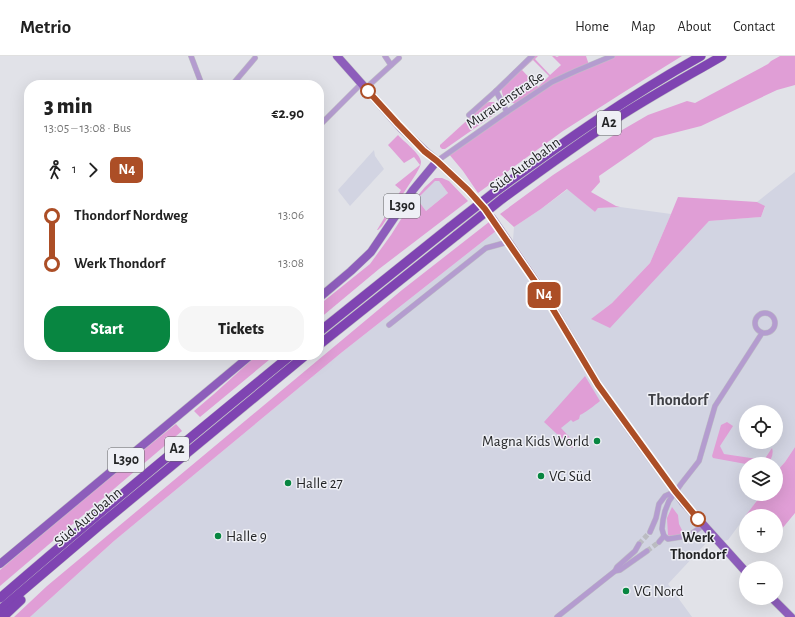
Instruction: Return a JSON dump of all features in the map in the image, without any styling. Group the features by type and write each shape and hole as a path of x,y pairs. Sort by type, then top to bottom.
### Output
{"highway":[{"name":"Süd Autobahn","path":"324,328 496,191 561,144 605,114 701,56"},
{"name":"Süd Autobahn","path":"324,341 456,235 549,164 616,119 722,56"},
{"name":"Süd Autobahn","path":"0,598 110,504 285,360"},
{"name":"Süd Autobahn","path":"0,610 300,360"},
{"path":"4,617 21,599 31,583"}],"main road":[{"path":"337,56 424,151 437,161 474,197"},
{"name":"L390","path":"324,294 371,252 413,190 437,161"},
{"path":"492,218 545,296 598,385 675,491 739,564"},
{"name":"L390","path":"0,564 245,360"},
{"path":"779,605 792,617"}],"street":[{"path":"191,56 200,80"},
{"path":"385,56 391,64"},
{"path":"469,115 532,56"},
{"name":"Murauenstraße","path":"437,161 506,112 552,82 612,56"},
{"path":"236,80 255,58"},
{"path":"324,122 364,86 399,58"},
{"path":"496,91 506,112"},
{"path":"389,325 486,248 508,242"},
{"path":"762,313 769,314 774,318 774,328 770,332 762,333 756,328 756,317 762,313"},
{"path":"659,542 664,536 662,524 665,511 675,491 701,458 718,400 762,333"},
{"path":"650,532 656,518 659,504 665,496 675,491"},
{"path":"664,536 668,539 688,536 704,525"},
{"path":"557,617 615,571 635,551 639,544"},
{"path":"615,571 620,570 646,551"}],"shaded area":[{"path":"532,56 538,56 535,59 550,75 561,65 552,56 586,56 589,65 612,56 682,56 563,131 478,193 448,153 516,105 504,97 501,86","holes":["533,60 549,76 538,87 522,70"]},
{"path":"780,56 795,56 795,85 777,90 701,126 654,138 599,176 600,182 591,192 620,207 598,208 595,212 567,189 514,227 500,214 553,175 617,133 648,115 687,101 695,103"},
{"path":"494,102 495,104 495,114 445,149 440,147 440,145 486,103"},
{"path":"398,135 418,155 421,164 382,226 377,230 401,190 395,185 420,165 414,157 404,163 388,145"},
{"path":"374,150 375,156 384,169 350,206 338,190"},
{"path":"795,172 795,447 783,464 783,457 739,457 739,501 757,501 751,509 739,509 739,525 728,540 714,543 709,540 668,584 692,617 30,617 114,541 341,353 496,231 566,340 573,334 540,279 513,240 514,227 568,189 595,212 598,208 620,207 671,214 650,263 612,303 591,319 671,262 709,221 761,217 765,207 757,202"},
{"path":"435,178 442,178 449,181 468,201 379,269 324,315 324,301 370,264 410,205 425,187","holes":["435,181 439,181 448,193 426,211 417,199"]},
{"path":"435,180 439,181 448,193 426,211 417,199"},
{"path":"678,197 757,202 765,206 761,217 709,221 610,328 591,319 612,303 650,263"},
{"path":"489,222 496,231 341,353 114,541 30,617 14,617 47,586 318,360 324,360 324,355 402,290"},
{"path":"251,360 269,360 200,417 194,411"},
{"path":"585,376 600,401 580,415 579,419 573,422 571,420 561,428 576,444 572,448 544,422"},
{"path":"727,422 733,426 720,446 724,454 744,457 739,457 739,463 713,458 712,456 721,425"},
{"path":"176,424 182,431 0,586 0,570 108,478"},
{"path":"795,447 795,513 783,528 783,509 751,509 757,501 783,501 783,464"},
{"path":"771,449 773,450 771,457 766,457"},
{"path":"672,507 678,515 679,524 684,534 668,535 667,518"}],"tunnel":[{"path":"639,544 650,532"},
{"path":"647,551 659,542"}],"bus line":[{"name":"N4","path":"368,91 424,151 468,190 492,218 545,296 598,385 683,502 698,519"}],"place":[{"name":"Magna Kids World","path":"597,441"},
{"name":"VG Süd","path":"541,476"},
{"name":"Halle 27","path":"288,483"},
{"name":"Werk Thondorf","path":"698,519"},
{"name":"Halle 9","path":"218,536"},
{"name":"VG Nord","path":"626,591"}],"district":[{"name":"Thondorf","path":"678,400"}]}
